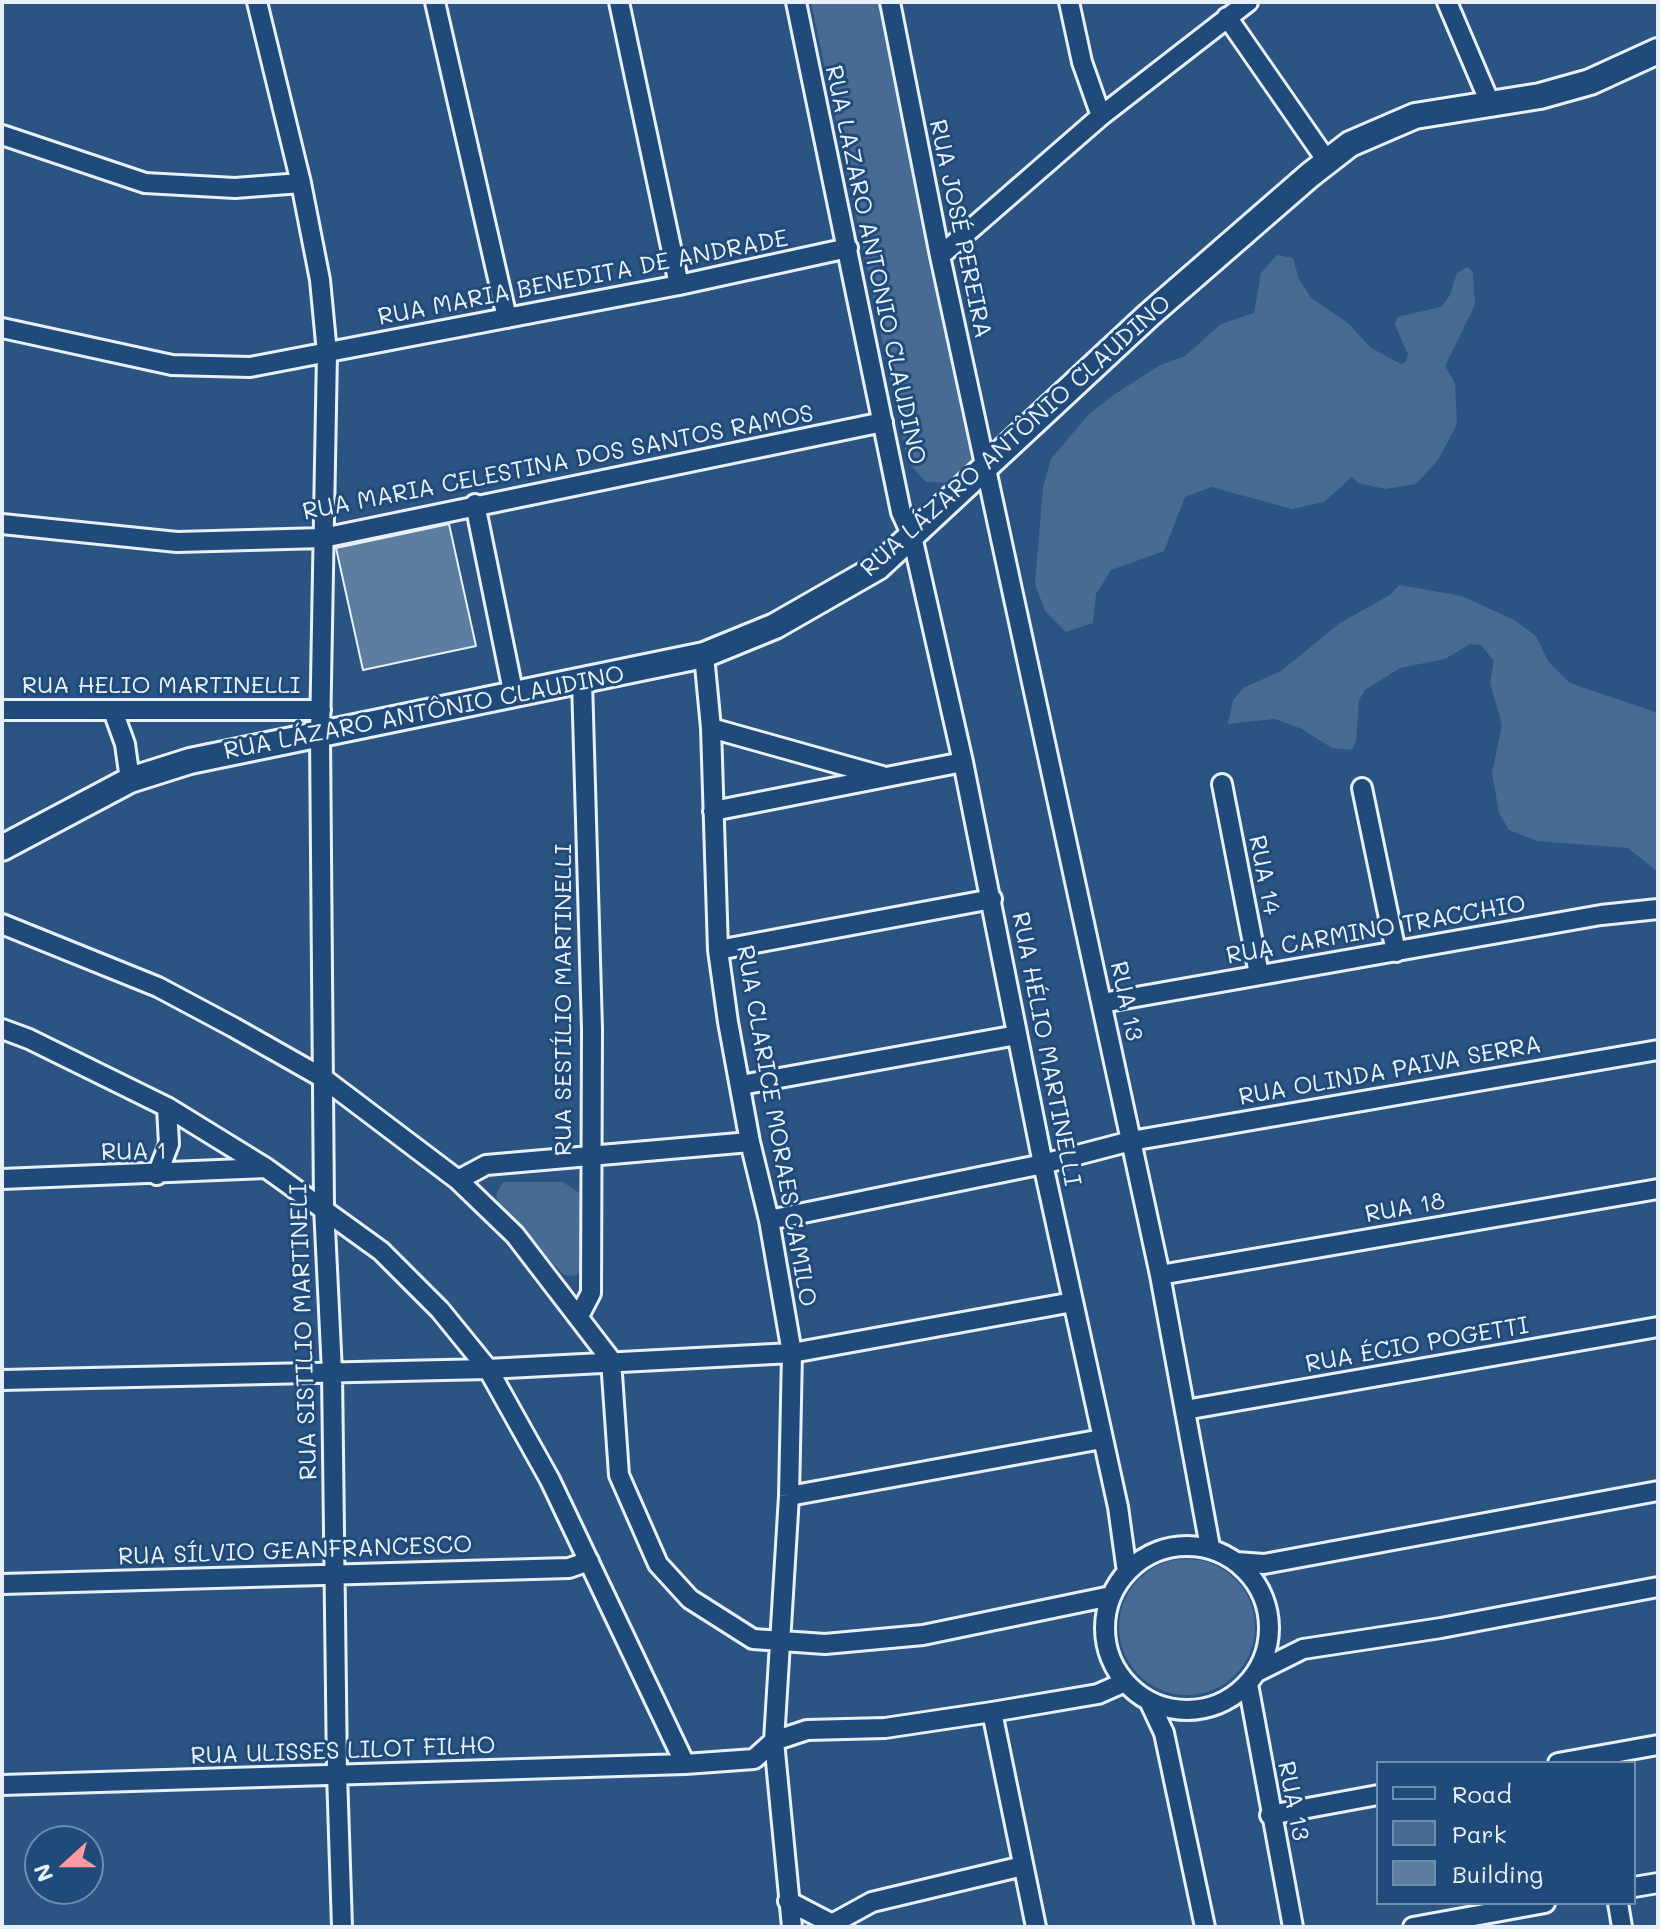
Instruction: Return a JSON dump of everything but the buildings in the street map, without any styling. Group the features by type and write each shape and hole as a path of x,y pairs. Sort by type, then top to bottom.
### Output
{"main road":[{"name":"RUA LÁZARO ANTÔNIO CLAUDINO","path":"2,848 130,780 255,746 320,736 704,655 775,626 878,567 1149,315 1350,144 1415,116 1540,96 1590,82 1658,51"}],"street":[{"name":"RUA SISTILIO MARTINELI","path":"257,2 301,183 320,280 327,353 320,736 324,1207 332,1372 333,1572 342,1927"},
{"path":"435,2 507,318"},
{"path":"619,2 679,285"},
{"name":"RUA LAZARO ANTONIO CLAUDINO","path":"796,2 901,512 912,536"},
{"name":"RUA JOSÉ PEREIRA","path":"890,2 985,466"},
{"path":"1069,2 1082,62 1101,116"},
{"path":"940,256 1101,116 1248,2"},
{"path":"1447,2 1490,103"},
{"path":"1227,17 1327,161"},
{"path":"2,135 145,183 235,188 301,183"},
{"name":"RUA MARIA BENEDITA DE ANDRADE","path":"2,328 172,365 250,367 679,285 848,248"},
{"name":"RUA MARIA CELESTINA DOS SANTOS RAMOS","path":"2,524 177,542 323,538 475,504 883,422"},
{"name":"RUA 13","path":"985,466 1160,1275 1210,1547"},
{"path":"475,504 514,696"},
{"name":"RUA HÉLIO MARTINELLI","path":"912,536 992,899 1043,1164 1126,1548 1127,1572"},
{"name":"RUA CLARICE MORAES CAMILO","path":"704,655 711,728 718,950 750,1142 769,1220 792,1353 789,1496 774,1741 792,1927"},
{"name":"RUA SESTÍLIO MARTINELLI","path":"579,1316 591,1293 589,1157 592,1029 582,681"},
{"name":"RUA HELIO MARTINELLI","path":"2,710 321,710"},
{"path":"113,711 125,744 130,780"},
{"path":"711,728 888,778"},
{"path":"713,811 963,762"},
{"name":"RUA 14","path":"1222,784 1259,974"},
{"path":"1362,788 1396,952"},
{"path":"718,950 992,899"},
{"name":"RUA CARMINO TRACCHIO","path":"1102,1003 1601,915 1658,909"},
{"path":"2,924 158,987 323,1078 458,1180 515,1235 611,1360 619,1475 636,1522 658,1564 690,1599 753,1639 825,1644 923,1635 1111,1596"},
{"path":"2,1029 29,1039 167,1107 266,1168 381,1251 440,1310 488,1369 550,1480 685,1764 754,1759 774,1741 807,1730 885,1728 992,1712 1098,1694 1125,1682"},
{"path":"741,1085 1017,1035"},
{"name":"RUA OLINDA PAIVA SERRA","path":"769,1220 1043,1164 1131,1141 1658,1050"},
{"path":"157,1175 169,1144 167,1107"},
{"path":"458,1180 486,1165 750,1142"},
{"name":"RUA 1","path":"2,1179 157,1175 266,1168"},
{"name":"RUA 18","path":"1160,1275 1658,1189"},
{"path":"2,1380 488,1369 611,1360 792,1353 1073,1302"},
{"name":"RUA ÉCIO POGETTI","path":"1185,1410 1658,1327"},
{"path":"789,1496 1102,1439"},
{"path":"1236,1562 1264,1564 1658,1491"},
{"path":"1252,1678 1268,1643 1268,1613 1256,1584 1236,1562 1210,1547 1163,1549 1127,1572 1111,1596 1106,1639 1109,1655 1125,1682 1149,1701 1178,1710 1209,1707 1303,1649 1441,1628 1658,1587"},
{"name":"RUA SÍLVIO GEANFRANCESCO","path":"2,1584 333,1572 569,1568 589,1561"},
{"name":"RUA 13","path":"1252,1678 1270,1815 1293,1927"},
{"path":"1149,1701 1164,1733 1205,1927"},
{"path":"992,1712 1036,1927"},
{"path":"1569,1761 1658,1745"},
{"name":"RUA ULISSES LILOT FILHO","path":"2,1785 685,1764"},
{"path":"1270,1815 1376,1795"},
{"path":"788,1901 835,1926 872,1902 1023,1866"},
{"path":"1636,1887 1658,1883"},
{"path":"1413,1927 1480,1921 1538,1905"},
{"path":"1618,1905 1622,1927"}],"green space":[{"path":"811,2 881,2 975,454 973,463 954,483 926,482 908,462"},
{"path":"1277,255 1293,258 1299,279 1311,298 1348,323 1371,348 1401,364 1406,362 1408,354 1395,325 1397,317 1441,307 1450,295 1457,273 1467,267 1473,272 1475,305 1445,366 1455,383 1457,424 1438,460 1416,484 1385,489 1358,483 1352,477 1324,502 1292,509 1211,487 1185,497 1164,551 1111,570 1096,594 1093,623 1066,632 1045,611 1035,584 1043,487 1051,459 1087,416 1112,396 1160,365 1185,356 1221,324 1254,313 1261,273"},
{"path":"1399,585 1462,596 1514,620 1536,636 1548,661 1570,683 1658,713 1658,872 1628,848 1537,841 1509,830 1499,813 1492,773 1502,725 1490,683 1494,661 1481,645 1470,644 1445,659 1400,668 1365,690 1359,700 1356,741 1352,750 1332,748 1302,729 1275,719 1228,724 1233,700 1243,688 1281,671 1340,623 1390,595"},
{"path":"503,1182 563,1182 579,1193 582,1200 582,1271 574,1276 564,1275 498,1204 496,1194"},
{"path":"1187,1559 1213,1564 1235,1579 1250,1601 1255,1627 1250,1653 1235,1675 1213,1690 1187,1695 1161,1690 1139,1675 1124,1653 1119,1627 1124,1601 1139,1579 1161,1564"}]}
